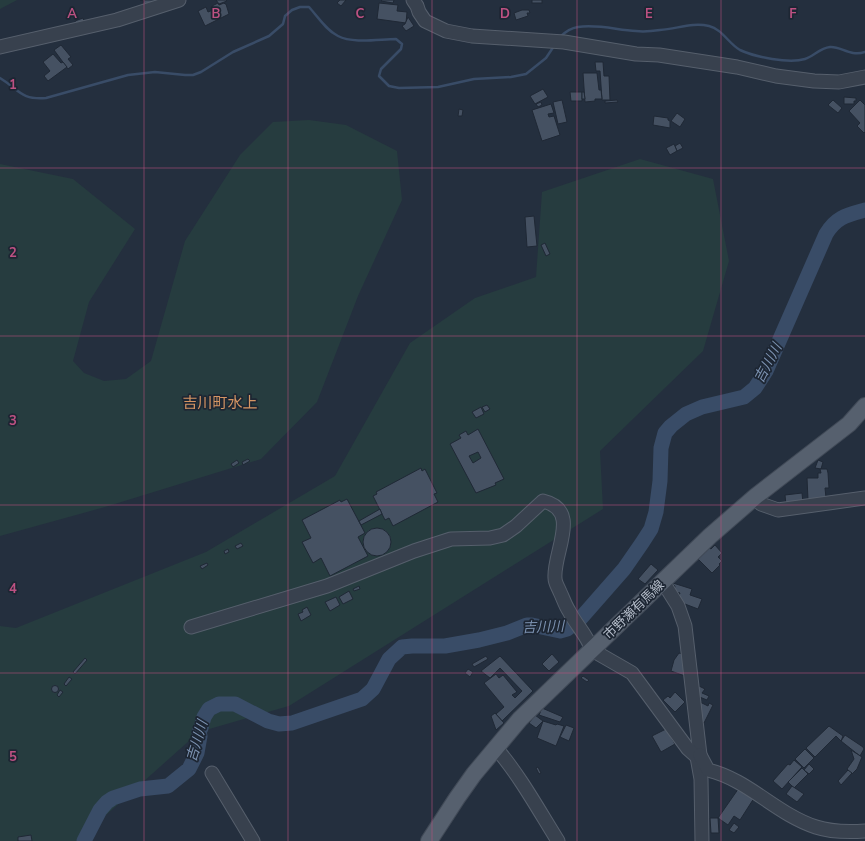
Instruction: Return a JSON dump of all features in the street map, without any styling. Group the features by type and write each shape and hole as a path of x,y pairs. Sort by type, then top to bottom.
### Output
{"main road":[{"name":"市野瀬有馬線","path":"429,841 457,798 496,748 520,719 590,646 663,582 710,536 756,496 849,424 865,406"}],"street":[{"path":"0,47 117,20 179,0"},
{"path":"413,0 419,12 426,21 446,31 466,35 564,42 636,54 659,55 737,67 776,76 814,81 839,82 865,77"},
{"path":"756,496 761,504 778,510 865,498"},
{"path":"191,627 327,586 414,551 451,539 490,538 503,535 516,526 543,501 552,503 560,511 564,519 564,529 557,556 554,577 569,612 590,646 632,672 688,748 698,756 708,770 733,778 806,824 822,829 865,831"},
{"path":"663,582 678,606 685,626 701,779 702,841"},
{"path":"496,748 521,781 558,841"},
{"path":"212,773 253,841"}],"green space":[{"path":"0,0 17,0 0,9"},
{"path":"309,120 346,125 397,151 402,200 358,296 317,402 261,459 105,507 0,536 0,164 73,179 135,229 89,302 73,361 84,373 104,381 126,379 151,361 185,241 240,155 273,122"},
{"path":"640,159 713,179 729,261 703,351 600,451 603,509 289,706 199,732 77,841 0,841 0,626 16,628 206,552 335,476 410,343 475,298 536,277 542,192"}],"building":[{"path":"140,0 155,0 153,6 143,3 144,1"},
{"path":"216,0 226,0 227,1 219,4"},
{"path":"340,0 346,0 341,6 337,3"},
{"path":"394,0 393,3 381,1"},
{"path":"532,0 542,0 542,3 532,3"},
{"path":"218,3 219,5 224,3 226,4 229,14 205,26 198,11 206,7 208,12 213,10 212,6"},
{"path":"379,3 398,5 397,11 407,12 406,23 377,19"},
{"path":"522,10 529,10 530,13 527,13 528,16 516,20 514,13"},
{"path":"408,17 414,26 406,31 402,26 405,24"},
{"path":"83,18 87,29 79,32 75,21"},
{"path":"61,45 71,57 68,59 73,65 68,69 54,50"},
{"path":"53,54 67,67 48,81 44,76 50,71 43,62"},
{"path":"595,62 603,62 604,76 609,76 610,100 602,100 600,71 596,71"},
{"path":"583,73 597,73 599,90 601,90 602,99 595,99 595,101 585,102"},
{"path":"543,89 548,97 535,104 530,96"},
{"path":"570,92 582,92 582,101 571,101"},
{"path":"582,92 584,92 585,99 582,99"},
{"path":"844,97 856,98 856,101 854,101 854,104 844,104"},
{"path":"562,100 567,122 558,124 553,102"},
{"path":"617,100 618,102 605,103 605,101"},
{"path":"833,100 842,108 838,113 828,105"},
{"path":"860,100 865,105 864,133 857,126 860,123 849,111"},
{"path":"541,102 542,105 538,107 536,104"},
{"path":"551,104 554,113 548,114 549,117 554,116 560,135 542,141 532,110"},
{"path":"459,109 463,110 462,116 458,116"},
{"path":"677,113 685,119 680,127 671,121"},
{"path":"654,116 668,118 670,121 670,128 653,125"},
{"path":"680,143 683,148 677,151 675,146"},
{"path":"674,144 677,151 670,155 666,148"},
{"path":"534,216 537,246 527,247 525,217"},
{"path":"545,243 550,254 546,256 541,245"},
{"path":"487,405 490,409 485,412 482,407"},
{"path":"481,407 484,414 476,418 472,412"},
{"path":"478,429 504,479 495,483 496,485 476,493 450,444 461,438 459,435 466,431 468,435","holes":["478,452 481,458 473,463 469,456"]},
{"path":"248,459 250,461 243,465 242,462"},
{"path":"237,460 239,463 233,467 231,464"},
{"path":"818,460 823,462 821,469 815,468"},
{"path":"421,468 422,471 425,469 437,493 434,494 438,502 393,526 389,518 385,520 373,496 377,494 376,492"},
{"path":"820,469 827,469 828,473 829,488 825,488 826,498 808,500 807,478 818,478 818,473 821,473"},
{"path":"802,493 803,503 786,505 785,495"},
{"path":"347,499 365,533 358,537 368,556 330,576 321,558 313,563 302,542 311,538 302,520 340,500 341,502"},
{"path":"380,509 382,514 361,525 359,521"},
{"path":"377,528 387,532 391,542 387,552 377,556 367,552 363,542 367,532"},
{"path":"241,543 243,546 237,549 235,546"},
{"path":"715,545 722,553 718,557 722,561 712,573 697,558 708,547 711,549"},
{"path":"228,549 229,552 225,554 224,551"},
{"path":"207,563 208,565 202,569 200,566"},
{"path":"651,564 658,570 645,584 638,579"},
{"path":"673,583 692,589 690,595 702,599 698,609 677,601 680,593 674,591 675,586"},
{"path":"359,586 360,589 354,591 353,589"},
{"path":"349,591 353,599 343,604 339,597"},
{"path":"336,597 340,605 330,611 325,602"},
{"path":"307,607 311,615 301,621 298,614 303,612 302,610"},
{"path":"679,653 685,655 685,676 671,671 674,660"},
{"path":"552,654 559,662 549,671 542,664"},
{"path":"486,656 488,659 474,667 472,664"},
{"path":"500,656 533,691 502,721 496,714 504,707 484,683 496,674 499,678 503,675 517,692 512,695 515,698 522,691 500,668 490,678 481,671"},
{"path":"85,658 87,660 75,674 73,672"},
{"path":"468,669 473,672 470,677 465,673"},
{"path":"583,676 589,680 587,682 581,678"},
{"path":"69,677 72,679 66,686 64,684"},
{"path":"55,686 58,689 55,692 52,689"},
{"path":"699,686 705,689 702,693 709,696 707,700 697,696"},
{"path":"60,690 63,692 59,697 57,695"},
{"path":"675,692 685,702 675,712 663,700 668,696 670,698"},
{"path":"700,702 708,706 709,703 713,705 704,723 698,719"},
{"path":"542,708 563,717 560,722 539,715"},
{"path":"495,713 504,723 496,730 491,716"},
{"path":"535,715 543,721 536,728 529,723"},
{"path":"543,721 564,726 556,746 537,738"},
{"path":"566,725 574,728 569,741 560,737"},
{"path":"829,726 843,736 841,741 836,736 815,757 806,748"},
{"path":"666,729 675,744 661,752 652,736"},
{"path":"845,735 863,747 864,749 860,756 841,741"},
{"path":"805,749 814,758 804,768 795,759"},
{"path":"851,750 862,757 857,769 852,774 847,769 854,759"},
{"path":"794,760 802,767 782,789 773,781 788,764 790,765"},
{"path":"809,764 814,769 809,774 804,770"},
{"path":"538,767 541,773 539,774 536,768"},
{"path":"802,768 808,774 794,788 788,782"},
{"path":"848,770 852,773 841,785 838,781"},
{"path":"741,785 756,795 740,820 734,816 728,825 718,818"},
{"path":"792,786 804,794 797,802 786,794"},
{"path":"710,818 718,818 719,833 711,833"},
{"path":"734,823 739,827 734,833 729,830"},
{"path":"31,835 32,841 18,841 18,837"}],"waterway":[{"path":"0,78 25,96 46,98 128,75 155,72 193,75 201,72 233,52 269,36 283,24 285,16 292,10 300,7 309,7 322,23 338,36 351,40 396,39 402,44 401,49 381,69 379,76 389,86 399,88 438,87 474,79 511,77 526,74 546,58 554,46"},
{"path":"560,37 571,29 585,26 645,31 691,25 703,25 718,30 740,50 772,59 790,61 805,59 823,49 830,47 855,53 865,52"},
{"name":"吉川川","path":"84,841 100,810 107,802 113,798 140,789 168,786 189,769 197,753 200,736 199,732 204,717 209,709 219,704 235,704 268,721 279,724 292,723 362,699 373,689 389,659 402,647 445,646 507,633 527,625 560,631 567,629 581,618 624,569 651,529 656,512 660,481 661,448 665,433 686,414 702,407 744,397 755,388 766,371 826,234 838,220 847,215 865,210"}],"district":[{"name":"吉川町水上","path":"220,403"}]}
